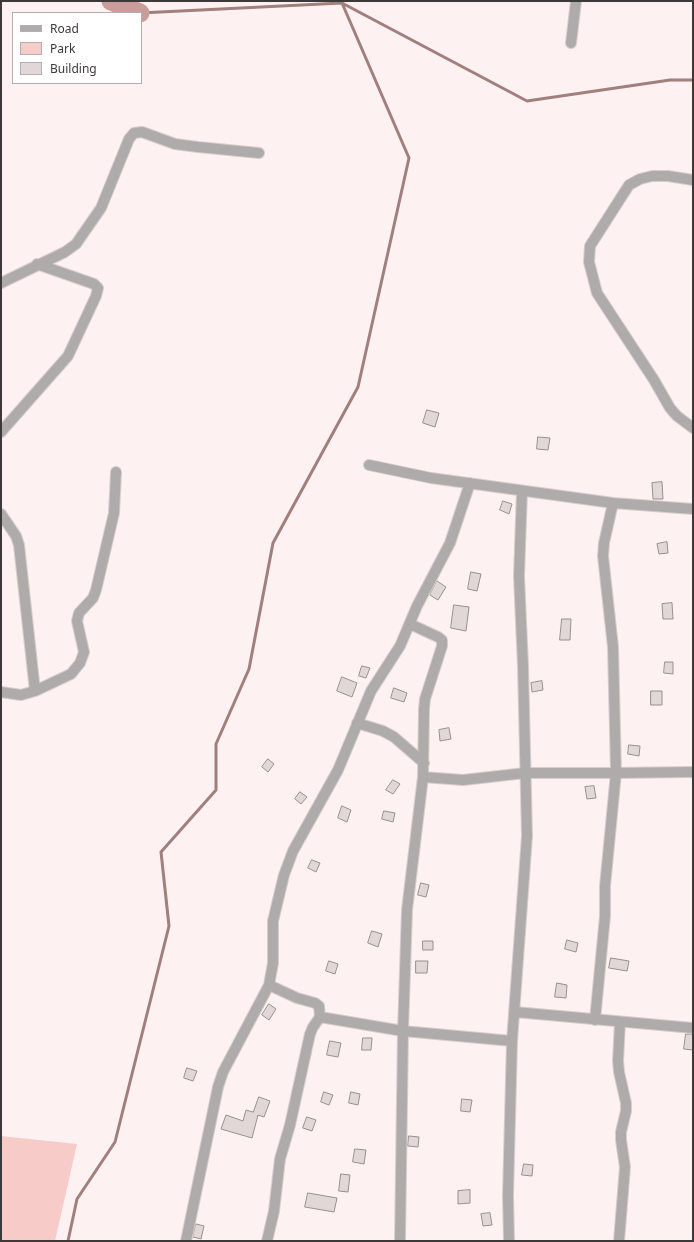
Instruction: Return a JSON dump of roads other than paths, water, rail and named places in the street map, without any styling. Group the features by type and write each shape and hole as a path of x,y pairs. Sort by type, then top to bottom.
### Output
{"street":[{"path":"571,42 576,1"},
{"path":"1,283 37,264 65,252 76,244 102,208 129,139 134,133 142,132 175,144 259,153"},
{"path":"693,180 668,176 652,176 640,179 628,185 590,246 589,262 597,293 654,380 670,408 677,416 693,428"},
{"path":"1,432 68,356 96,296 98,288 94,284 37,264"},
{"path":"369,465 431,478 522,491 613,503 693,509"},
{"path":"1,692 21,695 35,691 71,674 80,663 84,652 77,621 79,612 93,598 96,590 114,513 116,472"},
{"path":"186,1241 218,1087 223,1072 269,985 273,963 273,921 284,875 293,851 338,770 371,692 400,646 417,606 450,543 470,483"},
{"path":"509,1241 508,1195 512,1041 527,836 524,773 523,666 519,576 522,491"},
{"path":"595,1020 605,916 605,886 616,773 613,647 603,556 604,543 613,503"},
{"path":"1,514 16,536 19,545 35,691"},
{"path":"400,1241 403,1031 407,910 423,777 424,709 442,646 442,640 438,637 410,624"},
{"path":"357,723 383,731 394,737 424,762"},
{"path":"423,777 463,780 524,773 693,772"},
{"path":"267,1241 274,1210 280,1159 290,1125 310,1034 320,1017 319,1006 315,1003 297,998 269,985"},
{"path":"514,1012 693,1028"},
{"path":"320,1017 403,1031 512,1041"},
{"path":"620,1022 618,1061 626,1103 626,1112 621,1132 625,1167 620,1241"}],"waterway":[{"path":"111,1 138,12"},
{"path":"142,13 342,3 527,101 670,80 693,80"},
{"path":"68,1241 77,1199 115,1142 169,926 161,852 216,790 216,744 249,669 273,543 358,387 409,158 342,3"}]}
